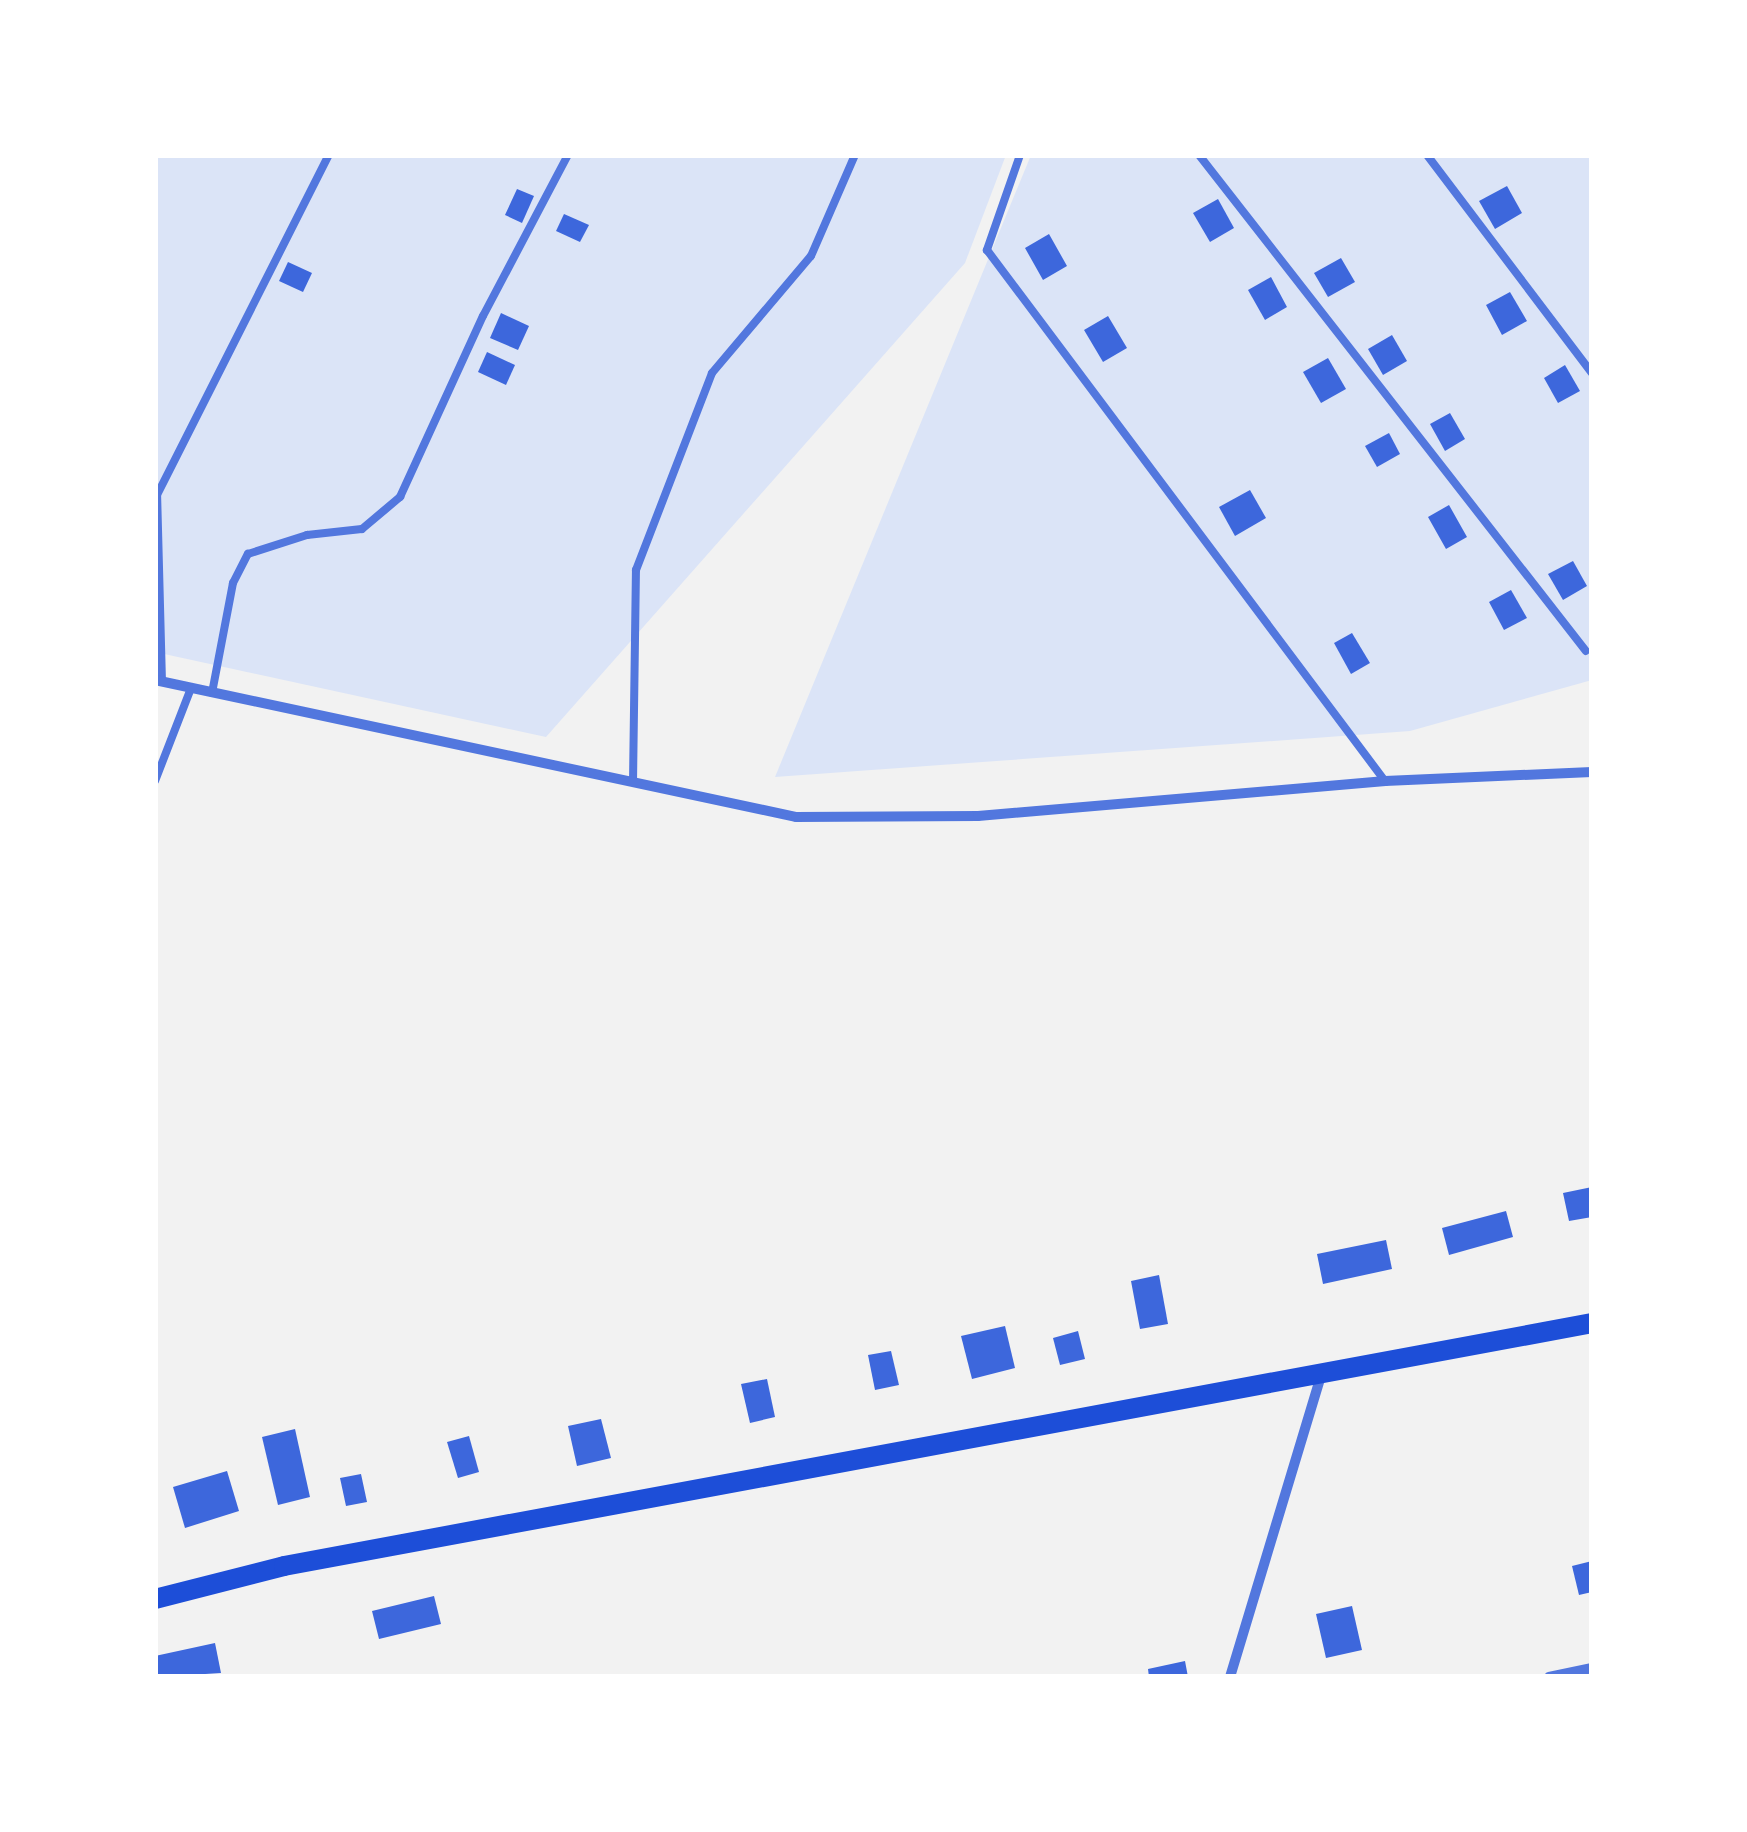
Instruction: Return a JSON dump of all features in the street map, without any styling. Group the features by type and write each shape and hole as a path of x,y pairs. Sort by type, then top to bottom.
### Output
{"main road":[{"path":"155,1599 284,1566 1592,1324"}],"street":[{"path":"158,681 814,817 978,816 1385,781 1592,772"},
{"path":"1230,1677 1321,1374"},
{"path":"1549,1677 1592,1668"}],"lane":[{"path":"158,681 157,495 329,155"},
{"path":"212,693 233,583 248,554 307,535 362,529 400,497 483,316 568,155"},
{"path":"633,782 636,570 712,373 811,256 856,155"},
{"path":"1020,155 987,250 1385,781"},
{"path":"1199,155 1586,651"},
{"path":"1427,155 1592,373"},
{"path":"155,781 191,688"}],"shaded area":[{"path":"155,155 1006,155 965,263 546,737 155,652"},
{"path":"1031,155 1592,155 1592,680 1410,731 775,777"}],"building":[{"path":"1507,186 1522,213 1495,229 1479,201"},
{"path":"517,189 534,196 522,223 505,215"},
{"path":"1218,199 1234,228 1210,242 1193,213"},
{"path":"564,214 589,225 580,242 556,231"},
{"path":"1049,234 1067,266 1043,280 1025,248"},
{"path":"1341,258 1355,282 1328,297 1314,273"},
{"path":"288,262 312,273 303,292 279,281"},
{"path":"1271,277 1287,307 1265,320 1248,290"},
{"path":"1510,292 1527,321 1502,335 1486,305"},
{"path":"501,313 529,326 518,350 490,338"},
{"path":"1108,316 1127,348 1103,362 1084,330"},
{"path":"1392,335 1407,361 1383,375 1368,349"},
{"path":"487,352 515,365 506,385 478,372"},
{"path":"1328,358 1346,389 1321,403 1303,372"},
{"path":"1565,365 1580,391 1558,403 1544,378"},
{"path":"1450,413 1465,439 1445,451 1430,424"},
{"path":"1389,433 1400,454 1377,467 1365,446"},
{"path":"1250,490 1266,518 1235,536 1219,507"},
{"path":"1449,505 1467,537 1446,549 1428,517"},
{"path":"1573,561 1587,586 1563,600 1548,574"},
{"path":"1511,590 1527,618 1504,630 1489,602"},
{"path":"1352,633 1370,663 1351,674 1334,643"},
{"path":"1592,1187 1592,1217 1569,1221 1563,1193"},
{"path":"1506,1211 1513,1237 1449,1255 1442,1228"},
{"path":"1386,1240 1392,1269 1323,1284 1317,1254"},
{"path":"1159,1275 1168,1324 1140,1329 1131,1281"},
{"path":"1005,1326 1015,1368 972,1379 961,1336"},
{"path":"1078,1331 1085,1359 1060,1365 1053,1338"},
{"path":"891,1351 899,1385 875,1390 868,1355"},
{"path":"767,1379 775,1417 750,1423 741,1384"},
{"path":"601,1419 611,1458 577,1466 568,1426"},
{"path":"295,1429 310,1497 278,1505 262,1437"},
{"path":"469,1436 479,1472 458,1478 447,1442"},
{"path":"227,1471 239,1511 185,1528 173,1487"},
{"path":"361,1474 367,1502 346,1506 340,1478"},
{"path":"1592,1561 1592,1592 1579,1595 1572,1566"},
{"path":"434,1596 441,1624 379,1639 372,1611"},
{"path":"1352,1606 1362,1650 1326,1658 1316,1614"},
{"path":"215,1643 221,1673 158,1677 155,1656"},
{"path":"1185,1661 1188,1677 1149,1677 1148,1669"}]}
